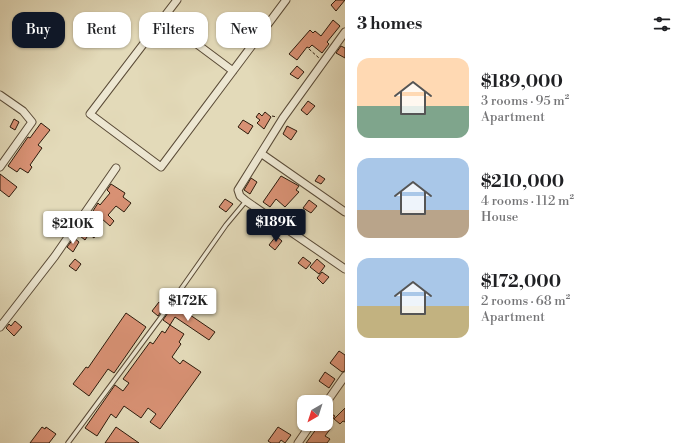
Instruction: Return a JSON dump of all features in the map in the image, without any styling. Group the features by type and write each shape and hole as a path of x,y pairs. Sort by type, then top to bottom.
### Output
{"street":[{"path":"167,12 176,0"},
{"path":"140,48 90,114 161,167 286,0"},
{"path":"345,32 283,118 262,154 238,190 240,196 246,201 345,269"},
{"path":"202,48 233,71"},
{"path":"0,95 23,111 32,122 0,167"},
{"path":"262,154 345,212"},
{"path":"0,327 55,256 116,168"},
{"path":"332,395 345,376"},
{"path":"298,443 306,431"}],"lane":[{"path":"68,443 162,316 226,224 246,201"}],"path":[{"path":"309,49 324,62"}],"building":[{"path":"336,0 345,0 336,11 331,5"},
{"path":"333,20 340,26 327,42 329,44 322,53 312,45 309,48 307,47 297,60 289,54 310,30 313,33 315,31 321,36"},
{"path":"341,46 345,48 345,58 336,53"},
{"path":"297,66 304,72 298,79 290,74"},
{"path":"308,101 315,106 307,115 301,110"},
{"path":"265,112 271,117 264,129 257,123 260,120 256,117 259,113 262,116"},
{"path":"14,119 19,122 15,130 10,127"},
{"path":"243,120 253,126 248,134 238,127"},
{"path":"41,123 50,130 38,145 42,148 30,165 32,167 28,173 20,168 17,172 8,166 28,137 30,138"},
{"path":"287,126 297,131 291,140 283,134"},
{"path":"0,174 17,187 9,197 0,190"},
{"path":"319,175 325,179 321,184 315,181"},
{"path":"281,176 299,186 296,190 299,192 285,207 276,199 270,207 263,202"},
{"path":"251,178 257,182 250,194 244,190"},
{"path":"111,184 125,193 123,197 131,203 124,212 116,206 108,215 114,221 110,226 93,211 98,203 100,205 110,193 107,190"},
{"path":"225,199 233,204 226,212 219,207"},
{"path":"309,200 317,206 311,213 303,208"},
{"path":"87,227 96,234 94,238 89,234 85,240 80,236"},
{"path":"276,236 282,241 275,250 269,245"},
{"path":"74,238 79,242 73,252 67,247"},
{"path":"303,257 311,263 306,269 298,263"},
{"path":"75,259 81,264 76,271 69,266"},
{"path":"317,259 325,266 319,274 310,267"},
{"path":"322,272 329,277 323,284 317,278"},
{"path":"159,302 165,306 158,316 152,311"},
{"path":"174,304 215,332 209,340 175,317 170,325 163,320"},
{"path":"126,313 146,327 114,373 108,369 89,396 73,384 86,367 88,368"},
{"path":"15,321 22,327 14,336 6,328 9,324 11,326"},
{"path":"170,325 184,334 179,342 181,344 172,357 180,364 183,360 201,372 160,429 150,422 156,414 148,408 141,418 124,406 116,418 111,414 97,436 85,428 115,385 123,391 129,383 123,379 150,342 153,344 162,331 165,333"},
{"path":"339,351 345,355 345,371 342,372 330,363"},
{"path":"325,372 335,379 329,388 319,381"},
{"path":"345,408 345,422 343,421 340,424 334,419"},
{"path":"42,427 45,429 46,427 56,434 49,443 30,443"},
{"path":"116,427 139,443 105,443"},
{"path":"278,427 291,435 285,443 281,440 279,443 271,443 268,441"},
{"path":"315,431 329,431 325,436 330,439 327,443 306,443"}]}
